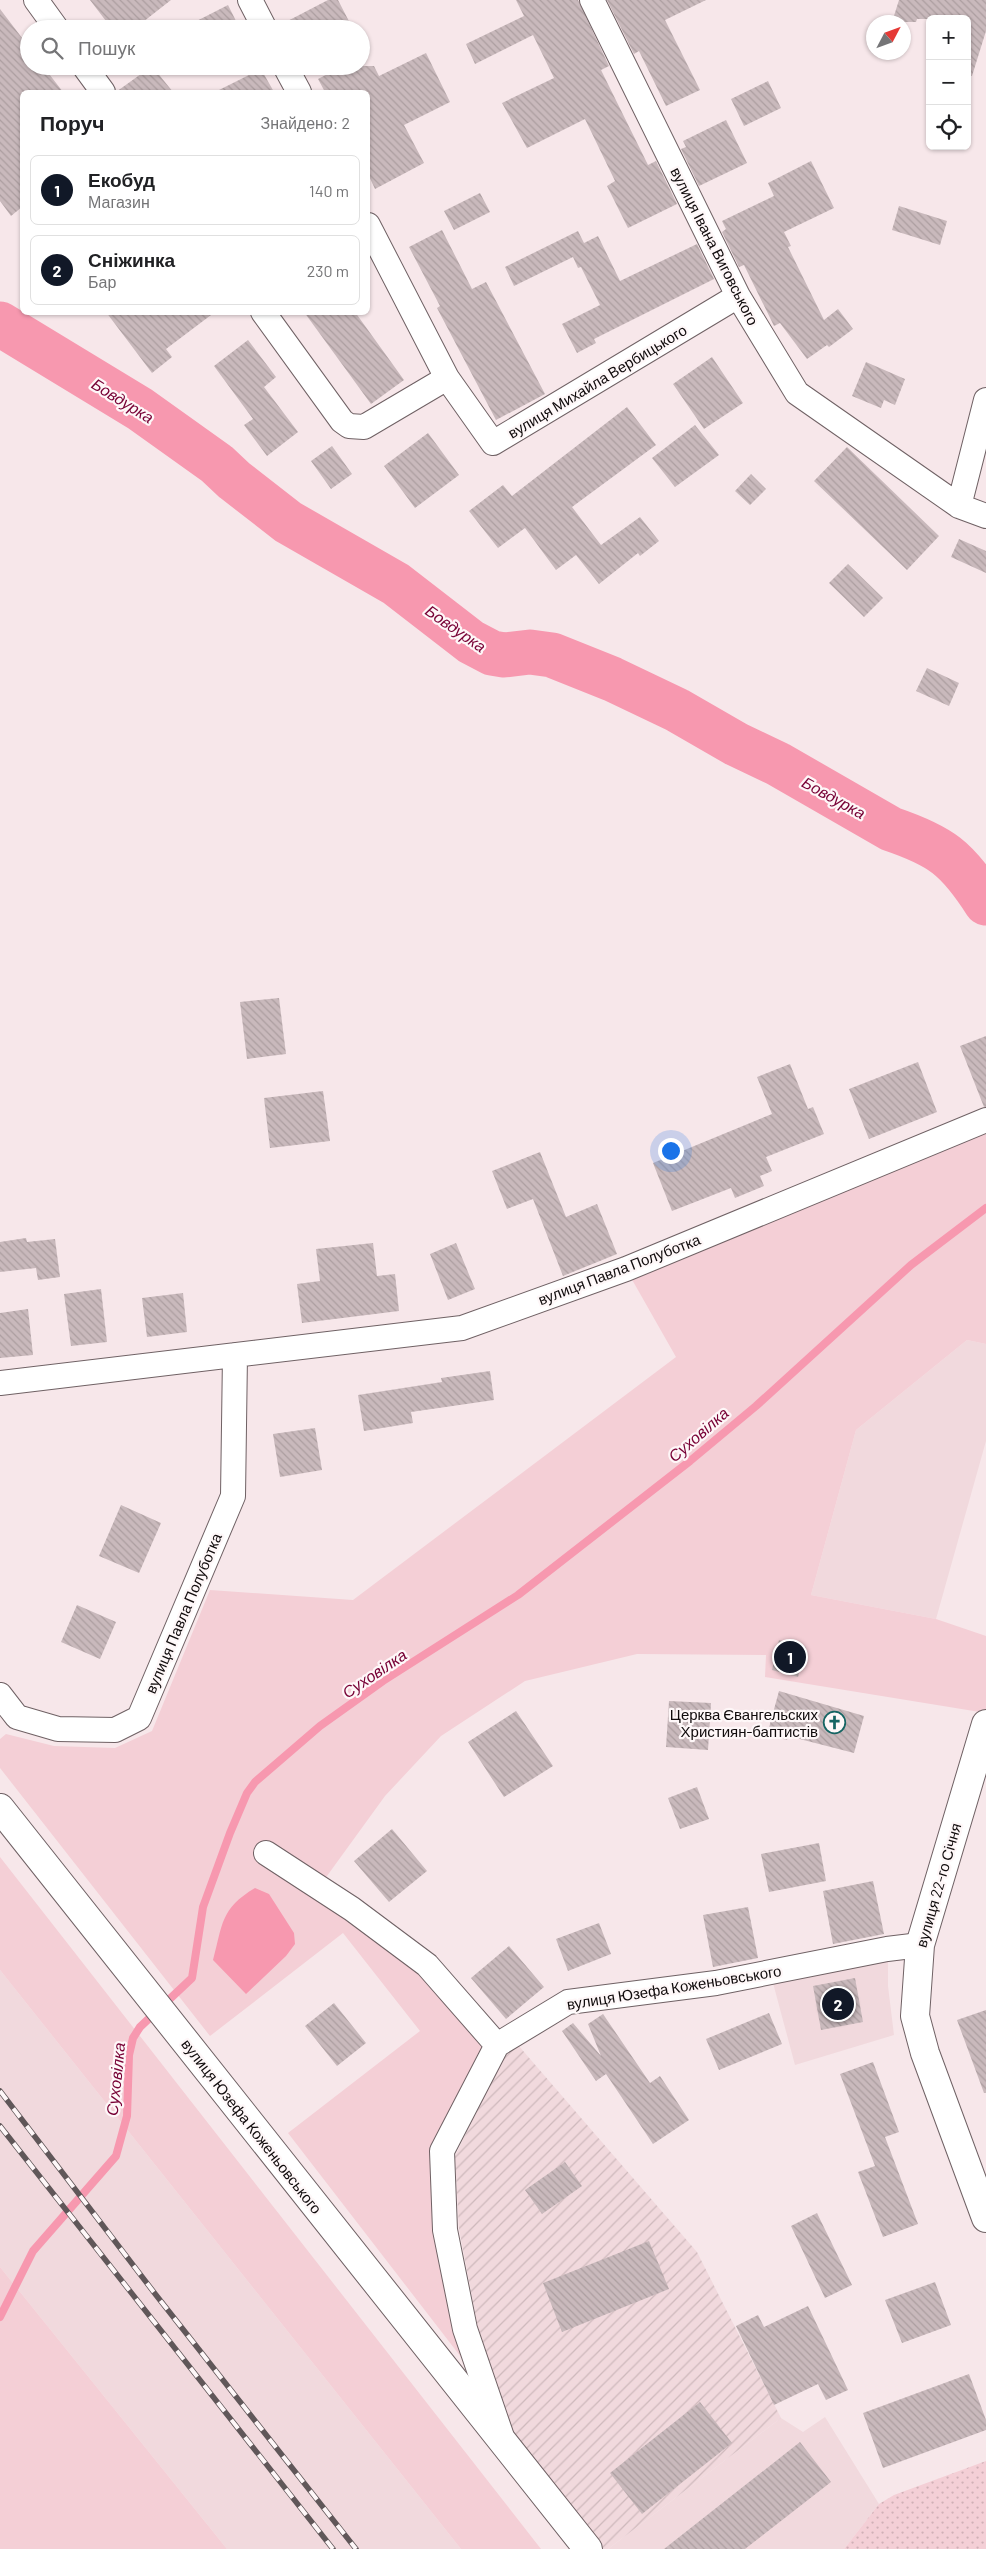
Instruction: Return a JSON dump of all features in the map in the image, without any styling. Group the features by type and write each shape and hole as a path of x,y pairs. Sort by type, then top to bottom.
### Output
{"main road":[{"name":"вулиця 22-го Січня","path":"986,1724 920,1945 915,2016 925,2053 986,2218"},
{"name":"вулиця Юзефа Коженьовського","path":"0,1808 588,2549"}],"street":[{"path":"36,0 50,20"},
{"path":"250,0 260,20"},
{"name":"вулиця Івана Виговського","path":"592,0 738,296 797,393 959,506 986,516"},
{"path":"91,75 102,90"},
{"path":"290,75 297,90"},
{"name":"вулиця Михайла Вербицького","path":"370,229 447,378 493,443 738,296"},
{"path":"265,315 342,421 349,426 364,427 447,378"},
{"path":"959,506 986,400"},
{"name":"вулиця Павла Полуботка","path":"0,1383 462,1328 626,1269 986,1120"},
{"name":"вулиця Павла Полуботка","path":"0,1695 17,1717 58,1729 82,1731 115,1730 139,1718 233,1496 235,1355"},
{"path":"266,1853 352,1909 427,1964 497,2045"},
{"name":"вулиця Юзефа Коженьовського","path":"504,2443 465,2329 445,2230 442,2151 497,2045 568,2002 716,1982 887,1949 920,1945"}],"shaded area":[{"path":"0,309 6,316 36,330 150,399 292,512 398,575 475,633 492,642 526,642 554,647 639,682 741,738 779,756 876,812 938,837 958,852 978,875 986,888 986,918 965,884 949,866 933,853 865,823 673,716 609,685 552,663 490,660 468,648 367,574 311,546 283,528 210,470 136,417 0,338"},
{"path":"986,1120 986,1344 967,1340 856,1430 811,1595 936,1619 986,1636 986,1713 765,1677 766,1655 637,1654 525,1681 441,1736 385,1796 319,1887 352,1909 493,2041 437,2147 471,2370 288,2133 420,2031 343,1933 210,2036 0,1768 0,1739 6,1734 54,1746 115,1748 152,1731 210,1590 353,1600 676,1357 626,1269"},
{"path":"967,1340 986,1344 986,1441 936,1619 811,1595 856,1430"},
{"path":"0,1857 541,2549 461,2549 0,1970"},
{"path":"255,1888 269,1894 294,1933 295,1944 286,1956 246,1994 213,1960 221,1927 229,1911 235,1903"},
{"path":"888,1960 888,1986 894,2035 795,2065 773,1983"},
{"path":"0,1970 461,2549 227,2549 0,2267"},
{"path":"518,2045 697,2252 781,2418 608,2549 600,2549 517,2444 478,2328 459,2229 455,2156 506,2052"},
{"path":"0,2267 227,2549 0,2549"},
{"path":"825,2417 879,2504 844,2549 608,2549 781,2418 803,2432"},
{"path":"986,2461 986,2549 844,2549 879,2504 894,2495"}],"building":[{"path":"90,0 171,0 145,20 105,20"},
{"path":"328,0 338,0 348,20 290,20"},
{"path":"516,0 578,0 609,66 601,70 648,165 656,161 677,204 628,228 607,186 615,181 585,119 527,148 502,103 554,78 533,35 475,64 466,44 524,16"},
{"path":"607,0 706,0 665,20 700,90 666,106 639,51 634,54"},
{"path":"899,0 986,0 986,31 972,76 971,15 926,15 926,19 917,19 916,22 911,22 911,15 894,15"},
{"path":"228,5 236,20 199,20"},
{"path":"0,9 20,35 20,75 50,75 61,90 20,90 20,209 11,216 0,201"},
{"path":"426,53 450,102 404,125 424,163 375,189 370,178 370,90 324,90 318,79 326,75 370,75 370,66 374,66 379,76"},
{"path":"140,75 159,75 171,90 119,90"},
{"path":"249,75 264,75 273,90 219,90"},
{"path":"768,81 781,108 744,126 731,99"},
{"path":"726,120 747,163 699,186 681,149 686,147 683,141"},
{"path":"811,161 834,208 784,232 791,246 788,247 824,320 838,309 853,329 829,347 827,345 807,359 780,323 774,326 744,265 739,267 722,232 726,229 722,221 774,196 768,183"},
{"path":"480,193 490,212 454,230 444,211"},
{"path":"899,206 947,221 940,245 892,230"},
{"path":"442,230 472,289 486,282 545,394 496,420 437,308 440,306 409,247"},
{"path":"578,231 584,243 598,236 620,281 697,244 714,279 594,339 596,343 577,353 562,324 600,305 581,267 578,268 573,257 514,286 505,267"},
{"path":"108,315 211,315 166,349 172,357 152,373"},
{"path":"306,315 357,315 404,380 371,404"},
{"path":"248,340 276,377 264,387 298,432 267,456 244,425 253,419 214,366"},
{"path":"712,357 743,403 704,429 673,384"},
{"path":"866,362 905,379 895,405 884,400 881,408 852,396"},
{"path":"627,407 656,445 572,507 601,545 640,517 659,541 640,556 638,553 599,584 576,555 556,570 525,528 498,548 469,511 503,485 512,496"},
{"path":"695,425 719,455 675,487 652,458"},
{"path":"428,433 459,475 415,508 384,466"},
{"path":"332,446 352,474 331,489 311,461"},
{"path":"847,447 939,536 907,570 814,481"},
{"path":"751,474 766,489 750,505 735,491"},
{"path":"959,539 986,551 986,573 951,557"},
{"path":"848,564 883,598 864,617 829,583"},
{"path":"927,668 959,683 949,706 916,691"},
{"path":"279,998 286,1054 247,1059 240,1002"},
{"path":"986,1036 986,1107 984,1107 960,1046"},
{"path":"918,1062 937,1112 869,1139 849,1089"},
{"path":"790,1064 808,1109 813,1107 824,1134 766,1157 772,1171 760,1176 764,1186 735,1198 731,1188 672,1211 653,1163 772,1114 757,1077"},
{"path":"323,1091 330,1141 270,1148 264,1098"},
{"path":"540,1152 566,1217 597,1204 617,1254 563,1276 533,1199 507,1209 492,1171"},
{"path":"26,1238 27,1242 55,1239 60,1277 38,1280 36,1268 0,1272 0,1242"},
{"path":"373,1243 377,1276 395,1274 399,1311 302,1323 297,1284 320,1281 316,1249"},
{"path":"456,1243 475,1289 448,1300 430,1254"},
{"path":"101,1289 107,1342 71,1346 64,1294"},
{"path":"183,1293 187,1332 147,1337 142,1298"},
{"path":"28,1309 33,1355 0,1358 0,1313"},
{"path":"490,1371 494,1400 411,1412 413,1423 364,1431 358,1395 442,1382 441,1378"},
{"path":"315,1428 322,1470 280,1477 273,1434"},
{"path":"121,1505 161,1523 139,1573 99,1556"},
{"path":"77,1605 116,1622 100,1659 61,1642"},
{"path":"779,1640 806,1647 798,1677 772,1670"},
{"path":"779,1691 864,1716 854,1753 788,1736 787,1740 767,1735"},
{"path":"669,1701 711,1703 708,1750 666,1747"},
{"path":"516,1711 553,1766 504,1797 468,1742"},
{"path":"697,1787 709,1819 680,1829 668,1798"},
{"path":"392,1829 427,1871 389,1902 354,1861"},
{"path":"819,1843 826,1881 769,1892 761,1854"},
{"path":"873,1881 884,1934 833,1944 823,1891"},
{"path":"748,1907 758,1958 713,1967 703,1915"},
{"path":"599,1923 611,1954 568,1971 556,1939"},
{"path":"509,1946 544,1987 506,2019 471,1978"},
{"path":"855,1978 863,2022 821,2030 813,1986"},
{"path":"334,2003 366,2043 337,2066 305,2026"},
{"path":"986,2010 986,2093 984,2093 957,2020"},
{"path":"769,2013 782,2044 719,2070 706,2039"},
{"path":"603,2014 650,2083 660,2076 689,2120 653,2144 606,2074 596,2081 562,2031 573,2023 601,2056 588,2024"},
{"path":"873,2062 899,2132 885,2137 918,2224 883,2237 858,2172 875,2166 840,2074"},
{"path":"565,2162 582,2186 542,2214 525,2190"},
{"path":"817,2213 852,2285 825,2298 791,2226"},
{"path":"649,2241 669,2289 562,2332 543,2283"},
{"path":"935,2282 951,2325 902,2343 885,2300"},
{"path":"808,2306 848,2390 826,2400 818,2384 774,2405 736,2326 758,2315 764,2327"},
{"path":"969,2374 986,2420 986,2430 883,2468 863,2413"},
{"path":"700,2402 732,2443 642,2514 610,2473"},
{"path":"800,2442 831,2482 745,2549 664,2549"}],"waterway":[{"name":"Бовдурка","path":"0,324 140,409 217,464 234,480 288,522 396,584 471,642 492,653 504,655 530,652 552,655 612,679 677,710 736,744 778,764 891,829 923,841 935,848 956,864 986,903"},
{"name":"Суховілка","path":"0,2317 33,2251 116,2156 127,2116 129,2055 133,2038 140,2027 192,1978 203,1907 230,1833 247,1793 255,1782 320,1726 383,1681 518,1595 690,1461 756,1406 911,1265 986,1208"}],"railway":[{"path":"0,2091 156,2295 356,2549"},
{"path":"0,2126 333,2549"}],"place":[{"name":"Екобуд","path":"790,1657"},
{"name":"Церква Євангельских Християн-баптистів","path":"834,1723"},
{"name":"Сніжинка","path":"838,2004"}]}
